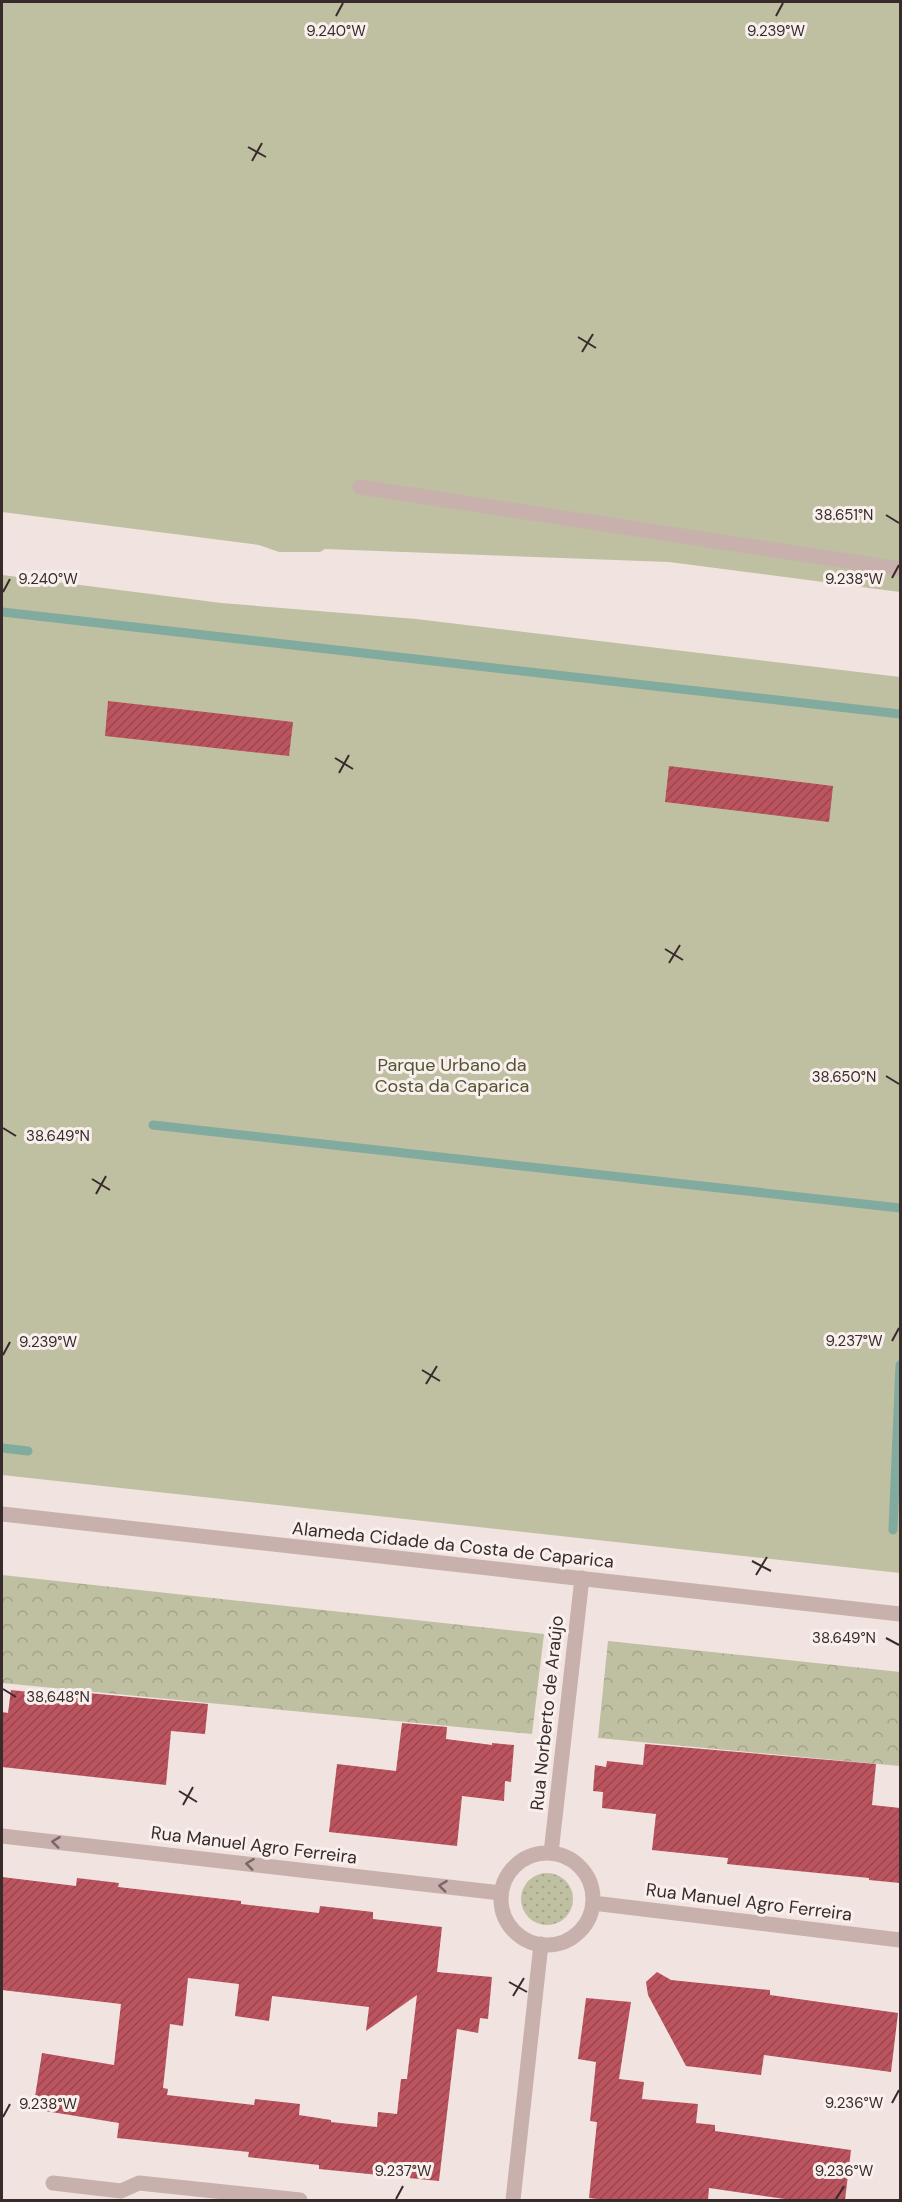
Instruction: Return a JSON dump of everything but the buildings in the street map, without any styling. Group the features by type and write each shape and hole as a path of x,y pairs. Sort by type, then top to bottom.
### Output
{"street":[{"path":"360,487 900,569"},
{"name":"Alameda Cidade da Costa de Caparica","path":"2,1514 900,1614"},
{"name":"Rua Norberto de Araújo","path":"551,1853 582,1578"},
{"name":"Rua Manuel Agro Ferreira","path":"2,1836 501,1893"},
{"path":"551,1853 569,1858 586,1873 594,1893 593,1904 591,1915 578,1934 558,1944 541,1944 526,1940 516,1933 504,1915 501,1893 510,1872 517,1864 526,1857 551,1853"},
{"name":"Rua Manuel Agro Ferreira","path":"593,1904 900,1940"},
{"path":"513,2200 541,1944"},
{"path":"53,2183 121,2191 139,2183 300,2200"}],"green space":[{"path":"2,2 900,2 900,592 669,562 325,549 320,552 279,552 259,545 2,512"},
{"name":"Parque Urbano da Costa da Caparica","path":"2,575 221,603 416,619 900,677 900,1573 2,1475"},
{"path":"2,1575 544,1634 532,1734 2,1683"},
{"path":"608,1641 900,1672 900,1766 598,1738"},
{"path":"542,1873 552,1873 561,1877 569,1885 573,1899 569,1913 561,1921 552,1925 542,1925 533,1921 525,1913 521,1904 521,1894 525,1885 533,1877"}],"waterway":[{"path":"2,612 900,714"},
{"path":"153,1125 900,1208"},
{"path":"893,1530 900,1365"},
{"path":"2,1448 28,1451"}]}
